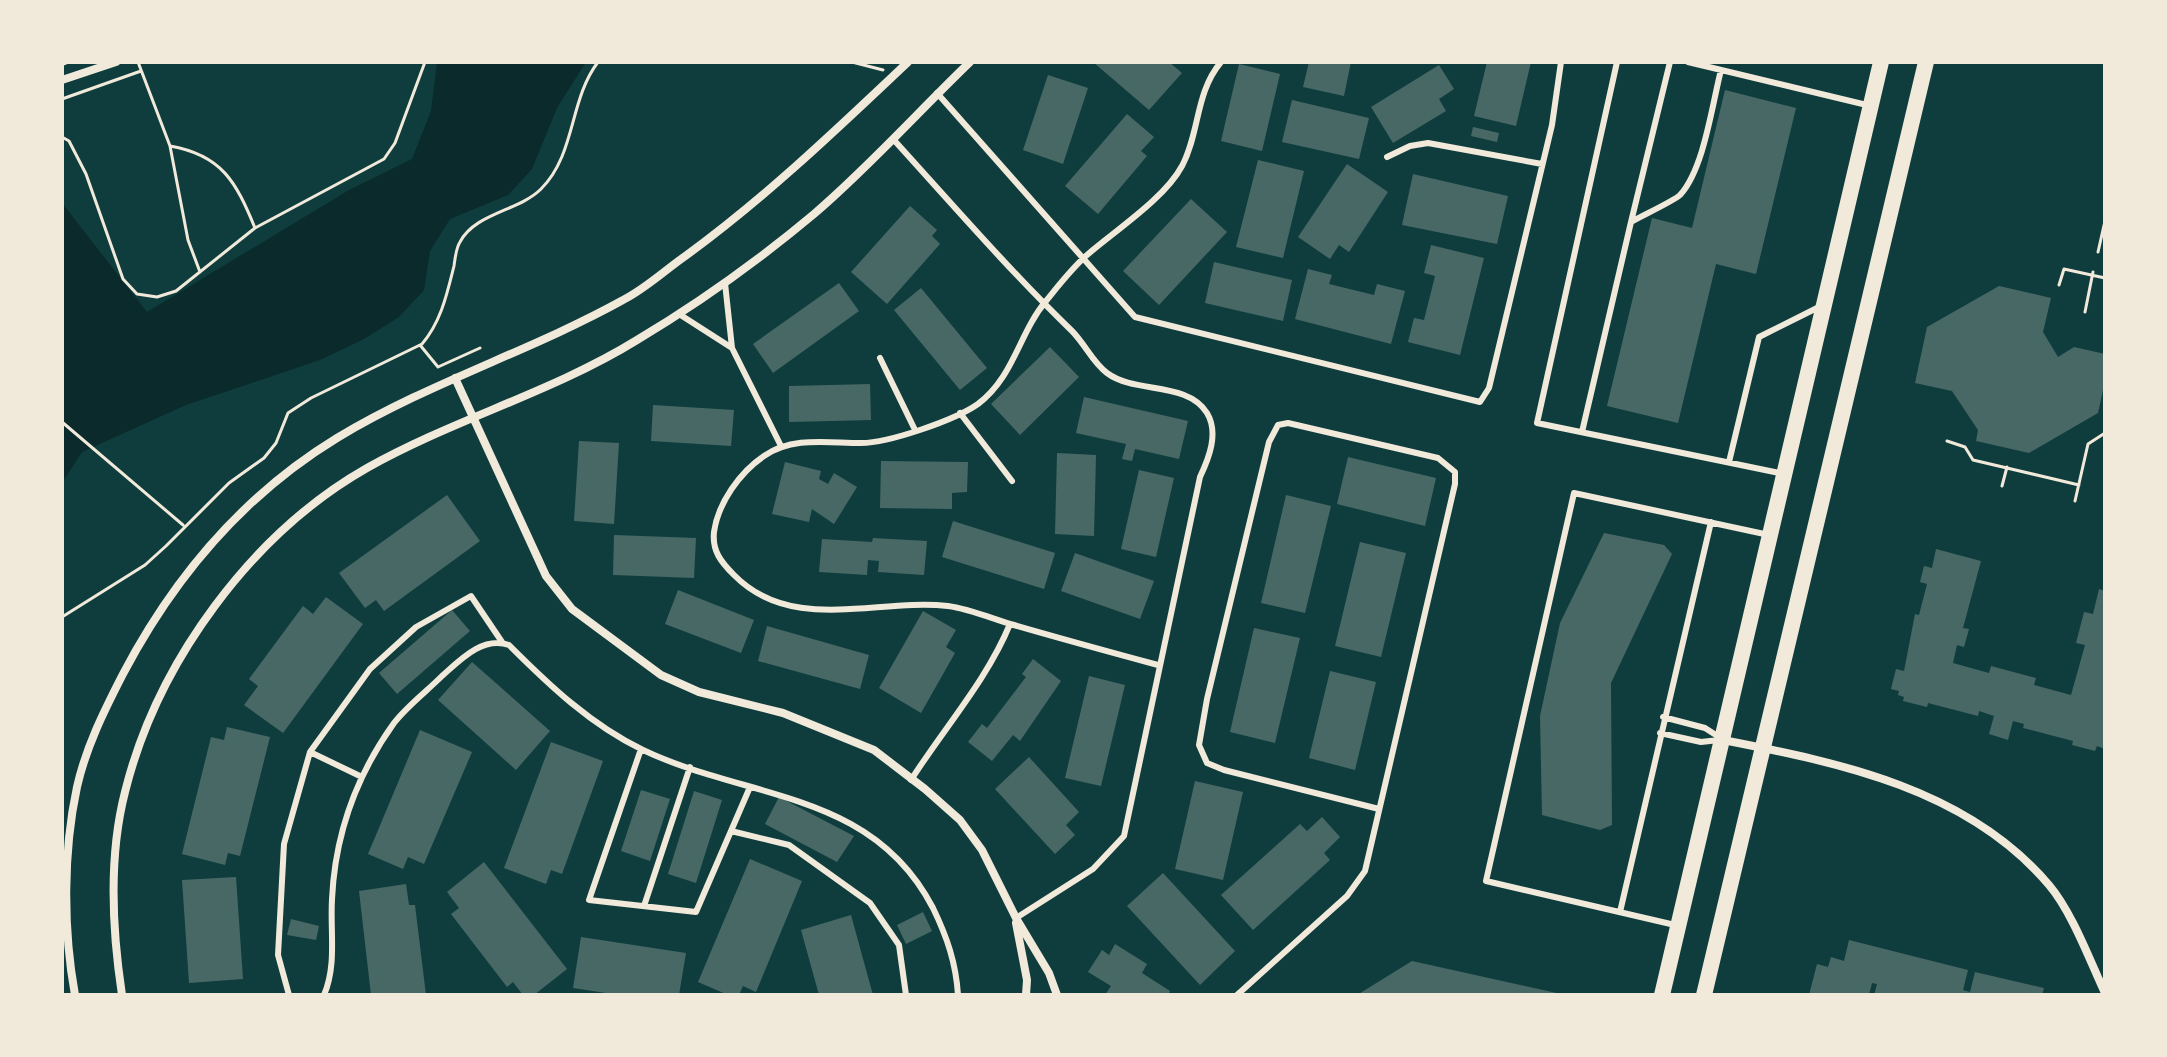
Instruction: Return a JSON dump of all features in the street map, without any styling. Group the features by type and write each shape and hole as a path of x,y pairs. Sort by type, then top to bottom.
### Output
{"main road":[{"path":"1662,995 1881,62"},
{"path":"1704,995 1926,62"}],"street":[{"path":"62,80 116,62"},
{"path":"75,995 67,915 69,842 77,786 96,726 153,617 191,565 238,513 295,464 340,436 455,378 625,299 778,185 908,62"},
{"path":"122,995 113,912 117,843 125,792 163,692 191,642 229,590 281,532 367,468 582,369 679,314 725,283 815,213 970,62"},
{"path":"455,378 546,576 572,609 599,632 674,681 699,692 783,713 874,750 960,820 982,850 1016,918 1049,973 1057,995"},
{"path":"1723,740 1843,766 1931,796 2005,842 2051,887 2105,993"},
{"path":"1016,918 1027,980 1026,995"}],"lane":[{"path":"937,93 1135,317 1480,402 1489,388 1552,125 1561,62"},
{"path":"1617,62 1537,423 1784,474"},
{"path":"1582,432 1670,62"},
{"path":"1688,62 1871,106"},
{"path":"1158,665 948,606 853,610 789,606 769,601 748,589 719,559 713,543 716,522 735,485 763,456 781,446 834,441 863,443 936,425 978,404 1018,355 1042,305 1084,258 1177,174 1183,164 1198,104 1217,63"},
{"path":"1631,222 1665,201 1677,198 1693,178 1721,70"},
{"path":"893,139 1042,305 1074,333 1105,372 1117,379 1182,395 1200,404 1209,415 1211,454 1200,477 1124,836 1093,869 1016,918"},
{"path":"1387,157 1410,146 1428,143 1542,164"},
{"path":"725,283 732,348 781,446"},
{"path":"1729,462 1759,337 1824,304"},
{"path":"679,314 732,348"},
{"path":"880,358 915,430"},
{"path":"960,413 1012,481"},
{"path":"1237,995 1347,896 1365,871 1379,809 1455,472 1438,458 1288,423 1278,425 1269,442 1207,699 1199,745 1207,763 1224,770 1379,809"},
{"path":"1679,926 1486,881 1574,493 1769,535"},
{"path":"1620,912 1663,717 1711,522"},
{"path":"289,995 278,955 284,844 310,752 370,669 416,627 471,596 502,642"},
{"path":"911,780 947,722 994,663 1010,624"},
{"path":"324,995 332,966 334,862 343,822 362,777 395,721 457,663 488,642 509,645 563,698 641,749 750,787 796,798 848,819 885,845 922,887 944,929 956,966 958,995"},
{"path":"1663,717 1705,728 1723,740"},
{"path":"1660,733 1701,742 1723,740"},
{"path":"641,749 589,900 696,912 750,787"},
{"path":"310,752 362,777"},
{"path":"644,906 690,767"},
{"path":"731,831 789,845 870,903 899,945 906,995"}],"path":[{"path":"138,62 170,146 188,240 201,274"},
{"path":"62,137 69,141 86,174 123,279 137,294 157,297 201,274 255,228 384,159 395,143 425,62"},
{"path":"62,617 145,565 229,483 264,458 276,443 288,413 311,398 420,345 432,332 444,306 460,241 482,222 539,191 554,173 565,150 583,86 598,62"},
{"path":"852,62 895,74"},
{"path":"62,99 141,71"},
{"path":"170,146 199,151 222,169 239,190 255,228"},
{"path":"2098,252 2105,221"},
{"path":"2059,285 2064,269 2105,278"},
{"path":"2085,312 2093,274"},
{"path":"420,345 438,367 480,348"},
{"path":"62,422 183,525"},
{"path":"2075,501 2088,444 2105,433"},
{"path":"1947,441 1965,447 1973,460 2079,485"},
{"path":"2002,486 2007,467"}],"water":[{"path":"437,62 586,62 557,108 532,169 508,195 450,219 430,251 424,290 399,317 364,339 320,360 186,405 82,452 62,483 62,203 147,312 349,190 412,159 431,111"}],"building":[{"path":"1093,62 1169,62 1182,73 1149,110"},
{"path":"1309,62 1351,62 1344,96 1303,87"},
{"path":"1487,62 1531,62 1516,126 1474,116"},
{"path":"1239,64 1280,74 1262,151 1221,141"},
{"path":"1439,65 1454,89 1439,99 1446,111 1393,143 1371,107"},
{"path":"1048,75 1088,88 1063,164 1023,150"},
{"path":"1725,90 1796,108 1756,274 1716,264 1678,423 1607,406 1652,218 1692,228"},
{"path":"1292,100 1369,118 1359,159 1282,142"},
{"path":"1127,114 1154,137 1141,151 1147,156 1098,214 1065,186"},
{"path":"1473,127 1499,133 1497,142 1471,136"},
{"path":"1258,160 1304,171 1283,258 1236,247"},
{"path":"1347,164 1388,192 1349,252 1339,245 1330,259 1298,237"},
{"path":"1413,174 1508,196 1497,244 1402,225"},
{"path":"1191,199 1227,232 1159,305 1123,271"},
{"path":"910,206 937,230 932,236 940,244 887,304 851,272"},
{"path":"1431,245 1484,258 1460,355 1408,342 1414,318 1424,320 1435,276 1424,273"},
{"path":"1214,262 1292,280 1283,321 1205,303"},
{"path":"1308,269 1332,275 1329,284 1374,295 1377,284 1405,291 1391,344 1295,319"},
{"path":"839,283 859,311 773,373 753,344"},
{"path":"1999,286 2051,298 2043,332 2058,357 2074,347 2105,354 2105,381 2098,413 2029,453 1976,441 1978,430 1952,391 1915,383 1927,327"},
{"path":"921,288 987,368 960,390 894,310"},
{"path":"1050,347 1079,377 1020,435 991,404"},
{"path":"870,384 871,420 789,422 789,386"},
{"path":"1084,397 1188,421 1179,459 1135,449 1132,461 1122,459 1126,444 1076,433"},
{"path":"653,405 734,410 731,446 651,441"},
{"path":"579,441 619,443 614,524 574,521"},
{"path":"1057,453 1096,455 1094,536 1055,534"},
{"path":"1348,457 1436,478 1425,526 1337,504"},
{"path":"881,461 968,462 967,492 952,493 952,509 880,508"},
{"path":"785,462 821,471 819,479 828,484 834,473 857,487 834,524 812,509 809,522 772,514"},
{"path":"1139,470 1174,478 1156,557 1121,549"},
{"path":"447,495 480,541 384,611 376,600 365,608 339,573"},
{"path":"1286,495 1331,506 1305,613 1261,603"},
{"path":"953,521 1055,553 1044,589 942,557"},
{"path":"1604,533 1664,545 1672,554 1611,683 1612,825 1600,830 1542,815 1540,716 1560,623"},
{"path":"614,535 696,538 694,578 613,575"},
{"path":"873,538 927,541 924,575 878,572 879,561 868,560 867,575 819,572 822,539 872,542"},
{"path":"1360,542 1406,553 1381,657 1335,646"},
{"path":"1936,549 1981,561 1963,628 1969,629 1964,647 1957,645 1953,663 1989,673 1991,666 2036,678 2034,685 2071,695 2085,645 2076,643 2084,612 2093,614 2099,589 2105,591 2105,749 2097,746 2095,751 2072,745 2073,741 2023,728 2024,724 2013,721 2008,740 1989,734 1994,716 1979,711 1978,716 1928,703 1927,707 1903,701 1904,697 1898,695 1899,691 1891,689 1896,669 1904,671 1915,614 1919,615 1927,584 1920,582 1924,566 1932,568"},
{"path":"1075,553 1154,581 1140,619 1061,591"},
{"path":"678,590 754,620 741,653 665,624"},
{"path":"326,597 363,624 283,733 244,705 258,686 249,679 303,606 313,614"},
{"path":"452,610 470,631 397,694 379,673"},
{"path":"923,611 956,630 946,647 955,653 921,713 879,688"},
{"path":"767,626 869,655 860,689 758,661"},
{"path":"1254,628 1300,638 1275,743 1230,732"},
{"path":"1033,659 1061,681 1020,741 1013,735 992,761 968,742 982,724 987,728 1026,677 1022,674"},
{"path":"472,662 550,731 516,770 438,700"},
{"path":"1330,671 1376,682 1355,770 1309,758"},
{"path":"1089,676 1125,685 1101,786 1065,778"},
{"path":"227,727 270,737 240,856 228,853 225,865 182,854 211,737 224,740"},
{"path":"420,730 472,752 424,864 408,857 403,869 368,854"},
{"path":"551,742 603,761 562,874 551,870 546,884 504,868"},
{"path":"1029,757 1079,812 1066,825 1075,835 1055,854 995,789"},
{"path":"1195,781 1243,792 1223,880 1175,869"},
{"path":"641,790 670,799 650,861 621,851"},
{"path":"694,791 722,800 696,883 668,874"},
{"path":"779,797 854,836 837,862 765,824"},
{"path":"1322,817 1340,837 1324,853 1330,860 1253,930 1221,895 1300,824 1307,831"},
{"path":"750,859 802,881 756,992 743,986 739,995 728,995 698,982"},
{"path":"484,862 567,969 534,995 523,995 513,982 507,987 451,914 459,908 447,892"},
{"path":"1163,873 1235,951 1200,985 1127,906"},
{"path":"236,877 243,979 189,983 182,880"},
{"path":"406,884 409,905 415,905 426,995 371,995 359,891"},
{"path":"923,912 932,931 906,944 897,925"},
{"path":"851,915 873,995 819,995 801,930"},
{"path":"291,919 319,926 316,940 287,935"},
{"path":"581,937 686,953 679,995 619,995 573,988"},
{"path":"1849,940 1968,970 1963,990 1970,992 1975,972 2044,988 2042,995 1874,995 1877,984 1872,983 1869,995 1809,995 1817,964 1828,967 1831,957 1844,961"},
{"path":"1115,944 1147,964 1142,973 1170,991 1168,995 1105,995 1111,986 1088,972 1102,950 1109,955"},
{"path":"1412,961 1561,994 1561,995 1357,995"}]}
